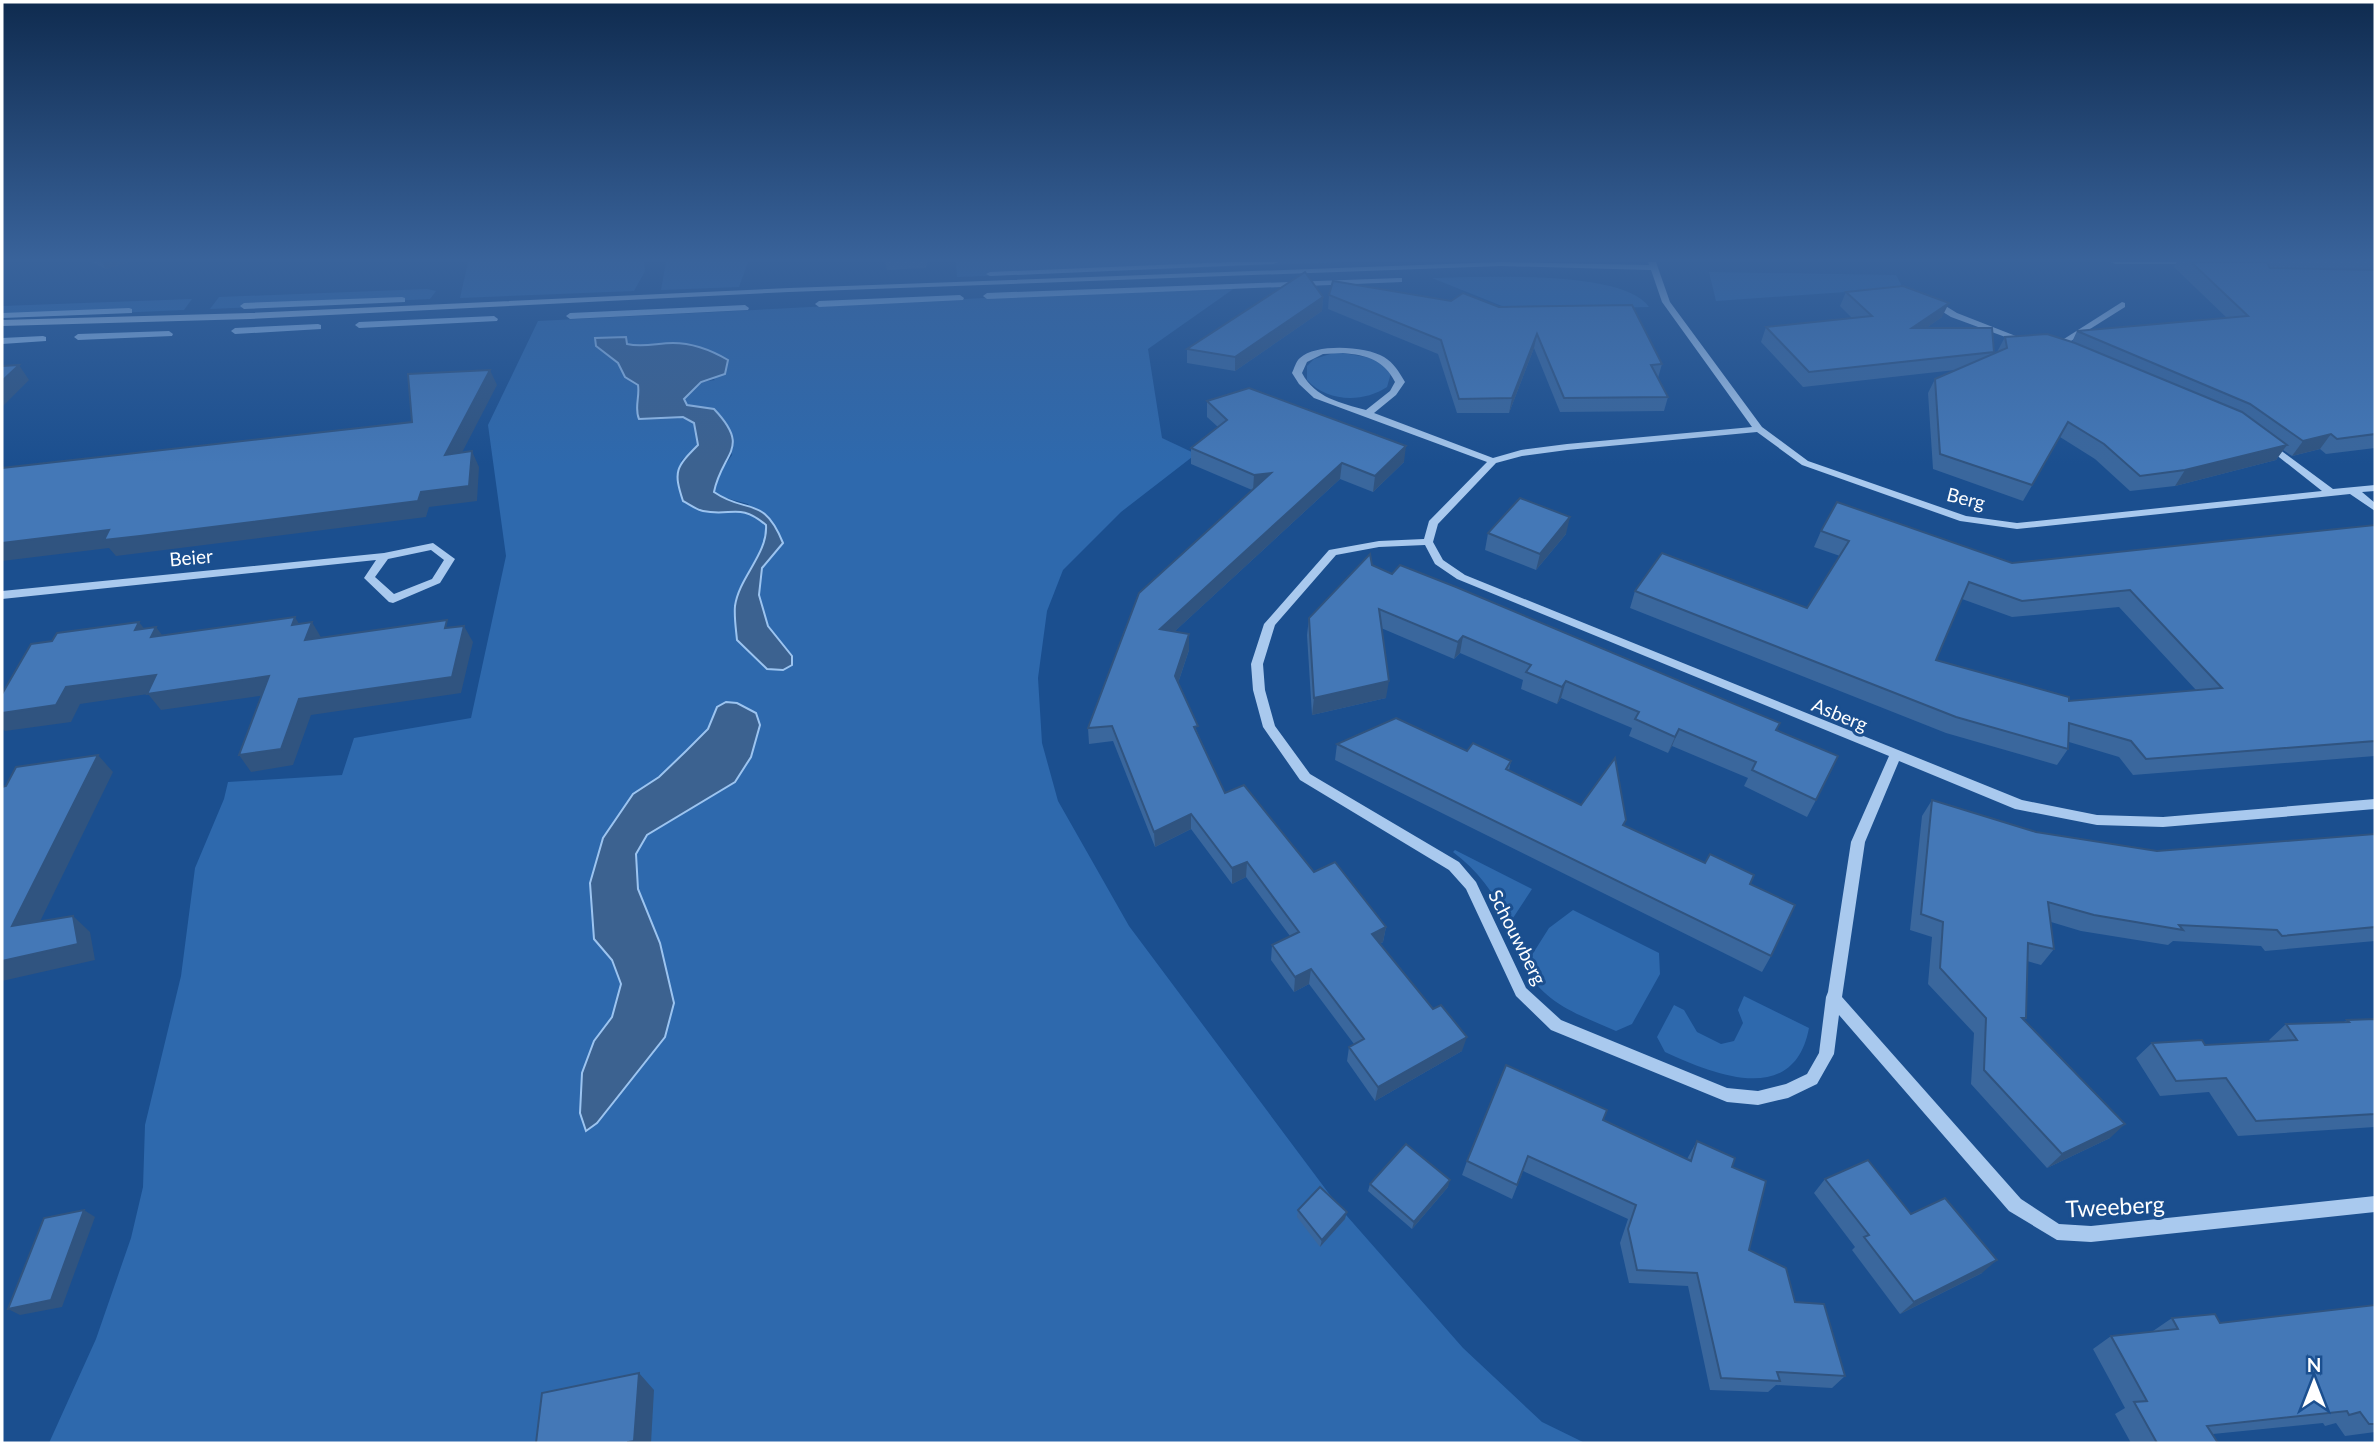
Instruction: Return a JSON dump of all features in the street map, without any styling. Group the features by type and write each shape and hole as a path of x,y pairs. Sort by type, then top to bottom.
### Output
{"street":[{"name":"Berg","path":"1687,329 1759,429 1805,463 1964,519 2017,526 2375,488"},
{"path":"1989,329 2012,339 2036,341"},
{"path":"2060,344 2083,329"},
{"path":"2048,343 2060,344 2070,351"},
{"path":"1367,414 1393,393 1400,382 1385,359 1365,351 1343,350 1321,352 1303,360 1297,373 1303,387 1321,399 1493,461"},
{"path":"1428,542 1433,523 1493,461 1521,453 1567,447 1759,429"},
{"path":"2261,439 2331,493"},
{"path":"2352,490 2375,508"},
{"name":"Asberg","path":"1428,542 1439,562 1461,577 2020,805 2097,820 2163,822 2375,804"},
{"name":"Schouwberg","path":"1428,542 1379,544 1334,552 1270,624 1257,664 1259,690 1269,727 1305,777 1454,866 1471,886 1521,992 1556,1025 1727,1095 1758,1098 1788,1091 1812,1079 1826,1054 1858,842 1895,756"},
{"name":"Beier","path":"2,596 384,556 433,545 450,559 436,581 393,599 369,578 384,556"},
{"name":"Tweeberg","path":"1833,997 2015,1205 2057,1232 2091,1234 2375,1204"}],"shaded area":[{"path":"534,329 1176,329 1148,349 1162,438 1196,454 1121,512 1063,570 1047,611 1038,678 1042,743 1058,801 1129,926 1339,1207 1463,1348 1542,1422 1585,1443 49,1443 96,1339 131,1238 143,1187 145,1125 181,976 195,868 224,799 228,782 342,775 354,738 471,718 506,556 488,425","holes":["626,337 627,344 638,347 673,343 715,380 701,382 684,399 687,405 714,409 732,455 717,477 714,492 748,504 783,543 762,569 759,593 770,628 792,656 737,639 752,565 767,539 766,525 747,513 724,512 681,461 698,445 694,422 678,418 651,418 636,412 640,396 638,385 625,377 618,363 596,346","717,707 683,811 647,835 636,854 638,889 660,943 665,1037 641,1064 594,1041 612,1017 621,984 613,960 594,939 590,883 603,838 633,794 659,777 708,729"]},
{"path":"626,337 627,344 681,343 709,350 728,360 725,374 701,382 684,399 687,405 714,409 731,433 731,450 714,492 761,511 776,528 783,543 762,568 759,595 768,626 792,656 792,665 783,670 767,669 737,640 735,606 742,585 763,546 766,525 749,514 703,511 683,501 678,470 698,445 694,423 683,417 639,419 638,385 625,377 618,363 596,346 595,338"},
{"path":"1337,352 1377,359 1391,373 1387,387 1367,396 1346,398 1325,393 1315,387 1307,380 1307,366 1314,359"},
{"path":"726,702 737,703 756,713 760,725 751,757 735,782 647,835 636,854 638,889 660,943 674,1003 665,1037 597,1123 586,1131 580,1113 582,1073 594,1041 612,1017 621,984 612,960 594,939 590,883 603,838 633,794 659,777 686,751 708,729 717,707"},
{"path":"1455,850 1532,889 1513,918 1506,919 1484,882 1453,852"},
{"path":"1573,910 1659,953 1660,974 1632,1024 1616,1031 1552,999 1525,966 1549,928"},
{"path":"1744,996 1809,1028 1800,1053 1787,1069 1770,1077 1749,1078 1706,1069 1665,1052 1657,1037 1674,1005 1684,1010 1697,1032 1721,1044 1734,1041 1743,1023 1738,1010"}],"building":[{"path":"1217,329 1275,329 1235,357 1187,349"},
{"path":"1415,329 1644,329 1662,364 1651,365 1668,397 1564,398 1537,334 1512,398 1459,399 1441,340"},
{"path":"1768,329 1992,329 1994,352 1809,372"},
{"path":"2375,329 2375,434 2337,439 2331,434 2303,441 2250,404 2077,331"},
{"path":"2047,334 2242,412 2287,445 2185,470 2140,476 2104,444 2068,422 2032,485 1940,454 1935,379 2007,348 2005,337"},
{"path":"19,365 2,381 2,366"},
{"path":"490,370 445,455 472,451 469,486 421,492 418,501 140,536 104,540 109,530 2,543 2,468 412,422 408,374"},
{"path":"1249,388 1406,446 1375,476 1342,463 1160,629 1189,634 1175,676 1198,726 1194,727 1225,793 1244,785 1314,872 1335,862 1386,927 1372,934 1433,1009 1441,1005 1467,1037 1378,1087 1349,1047 1364,1039 1311,969 1295,977 1272,945 1299,932 1247,862 1232,868 1191,814 1154,832 1112,726 1088,728 1139,593 1271,473 1254,475 1191,448 1227,420 1207,401"},
{"path":"1520,498 1570,517 1540,554 1488,533"},
{"path":"1837,502 2012,563 2375,525 2375,741 2146,759 2131,741 2069,723 2068,749 1956,717 1635,591 1662,553 1807,608 1849,541 1821,531","holes":["1969,582 2022,601 2130,590 2222,688 2069,701 2069,697 1936,660"]},
{"path":"1370,554 1372,565 1392,574 1400,565 1456,587 1780,723 1776,730 1838,756 1816,800 1752,770 1756,762 1679,729 1675,737 1635,719 1639,712 1566,681 1562,687 1526,672 1531,665 1463,636 1458,642 1379,609 1389,681 1314,698 1309,618"},
{"path":"295,617 292,625 312,622 305,640 447,620 445,628 464,626 452,677 299,699 281,749 239,755 269,676 147,694 156,675 66,687 56,705 2,713 2,694 31,644 52,641 57,633 139,622 135,630 156,627 151,637"},
{"path":"1396,718 1467,751 1473,743 1511,761 1506,769 1581,805 1615,758 1626,820 1623,825 1705,863 1710,854 1754,875 1750,884 1795,905 1771,956 1337,744"},
{"path":"98,755 12,926 73,916 78,944 2,961 2,787 6,786 16,767"},
{"path":"1932,800 2036,832 2157,851 2375,834 2375,927 2282,936 2277,930 2179,925 2183,930 2094,915 2048,902 2054,949 2028,943 2026,1018 2022,1018 2125,1124 2062,1154 1984,1070 1986,1018 1940,968 1943,922 1921,914"},
{"path":"2375,1019 2375,1114 2256,1121 2226,1078 2176,1081 2152,1043 2202,1040 2205,1045 2297,1040 2286,1024"},
{"path":"1506,1065 1607,1110 1603,1120 1691,1161 1697,1141 1735,1158 1732,1167 1766,1181 1749,1250 1786,1268 1795,1302 1824,1304 1845,1376 1777,1372 1780,1381 1721,1378 1697,1273 1637,1270 1628,1229 1636,1205 1528,1156 1517,1185 1467,1161"},
{"path":"1406,1144 1450,1180 1414,1222 1370,1184"},
{"path":"1868,1160 1911,1214 1945,1198 1997,1260 1914,1302 1864,1237 1869,1235 1825,1179"},
{"path":"1320,1187 1347,1212 1322,1240 1298,1210"},
{"path":"84,1210 51,1300 8,1309 44,1218"},
{"path":"2375,1305 2375,1424 2369,1424 2360,1412 2349,1415 2347,1411 2207,1426 2218,1443 2157,1443 2134,1402 2147,1401 2111,1336 2178,1329 2172,1318 2215,1314 2220,1323"},
{"path":"639,1373 634,1441 536,1443 542,1393"}],"waterway":[{"path":"235,331 268,329"},
{"path":"78,337 169,334"},
{"path":"2,341 43,339"}]}
